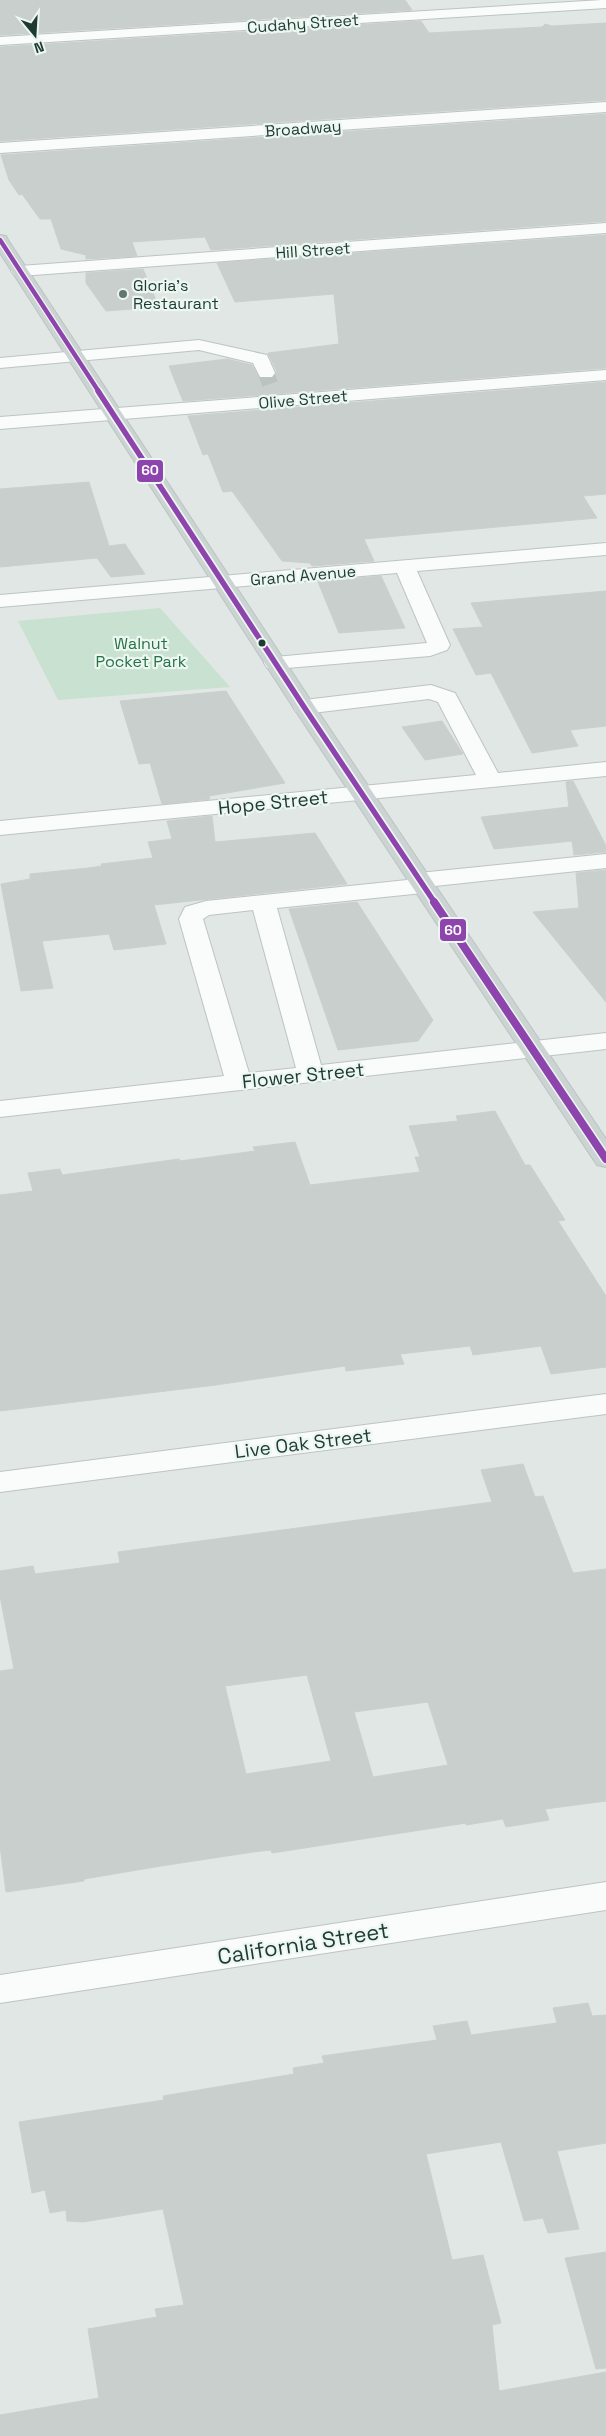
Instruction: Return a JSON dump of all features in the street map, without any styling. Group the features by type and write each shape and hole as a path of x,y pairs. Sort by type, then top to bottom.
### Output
{"main road":[{"path":"0,240 304,707 606,1159"}],"street":[{"name":"Cudahy Street","path":"0,42 606,4"},
{"name":"Broadway","path":"0,148 606,107"},
{"name":"Hill Street","path":"20,271 606,228"},
{"path":"0,363 199,345 261,359 274,383"},
{"name":"Olive Street","path":"0,423 112,414 274,383 606,375"},
{"name":"Grand Avenue","path":"0,601 606,549"},
{"path":"275,663 430,650 439,645 404,566"},
{"path":"304,707 422,693 439,693 447,698 490,780"},
{"name":"Hope Street","path":"0,828 606,769"},
{"path":"239,1082 191,919 194,912 206,908 606,861"},
{"path":"263,902 311,1074"},
{"name":"Flower Street","path":"0,1109 606,1041"},
{"name":"Live Oak Street","path":"0,1482 606,1404"},
{"name":"California Street","path":"0,1989 606,1896"}],"green space":[{"name":"Walnut Pocket Park","path":"160,608 230,687 58,700 18,621"}],"building":[{"path":"0,0 405,0 412,10 0,35"},
{"path":"421,21 429,33 542,27 545,24 552,26 606,23 606,100 0,141 0,47"},
{"path":"606,114 606,221 211,250 205,237 132,242 137,256 86,259 86,255 61,249 51,219 40,219 22,194 19,195 9,180 1,155"},
{"path":"606,235 606,368 183,401 169,366 227,359 252,365 260,379 272,379 277,372 268,353 339,344 334,294 235,302 217,263"},
{"path":"143,269 159,307 106,311 86,283 86,273"},
{"path":"606,382 606,494 583,496 597,518 364,539 374,561 312,566 310,563 282,561 232,491 223,492 208,454 203,455 188,416"},
{"path":"89,482 109,546 125,544 145,574 111,577 97,558 0,567 0,489"},
{"path":"381,576 405,628 339,633 318,582"},
{"path":"606,591 606,726 570,730 578,746 532,753 491,673 476,675 453,629 483,627 471,603"},
{"path":"226,691 285,783 209,796 210,799 162,804 150,763 139,764 120,701"},
{"path":"442,721 463,754 425,760 402,727"},
{"path":"573,781 606,846 606,852 574,855 572,841 494,849 481,817 569,807 566,782"},
{"path":"212,816 215,842 315,833 347,884 154,905 166,944 114,950 109,934 42,941 53,988 21,991 1,884 30,879 30,874 88,868 102,866 101,864 153,858 148,842 172,839 167,821"},
{"path":"606,870 606,1002 533,912 579,908 576,873"},
{"path":"357,902 433,1020 418,1041 338,1050 289,909"},
{"path":"495,1111 525,1165 530,1165 565,1220 558,1221 606,1296 606,1367 551,1374 541,1346 473,1355 470,1346 400,1354 404,1364 346,1371 345,1366 216,1385 0,1411 0,1195 33,1191 28,1173 60,1169 62,1175 255,1151 253,1147 295,1142 310,1185 420,1172 415,1157 420,1157 409,1126 458,1121 456,1116"},
{"path":"523,1464 535,1497 543,1496 573,1573 606,1569 606,1801 545,1809 549,1820 506,1827 503,1819 466,1825 466,1823 272,1853 271,1850 253,1852 84,1879 84,1881 6,1892 0,1846 0,1671 14,1669 0,1596 0,1571 33,1566 35,1574 120,1563 118,1552 492,1502 481,1470","holes":["307,1675 331,1761 246,1774 225,1686","428,1702 448,1765 373,1777 354,1712"]},
{"path":"588,2003 592,2016 606,2015 606,2143 557,2151 579,2229 548,2233 543,2218 524,2221 501,2142 426,2154 452,2260 483,2255 501,2323 492,2325 499,2391 606,2372 606,2436 0,2436 0,2415 99,2398 88,2329 157,2317 155,2309 184,2305 163,2209 83,2222 67,2221 66,2210 50,2213 45,2190 32,2193 19,2122 164,2100 163,2096 294,2074 293,2068 324,2063 322,2056 437,2040 433,2026 467,2021 471,2035 557,2023 553,2008"},
{"path":"606,2252 606,2368 596,2369 565,2258"}],"tunnel":[{"path":"266,373 270,384"}],"transit line":[{"name":"60","path":"0,240 304,707 606,1159"}],"place":[{"name":"Gloria's Restaurant","path":"123,294"}]}
